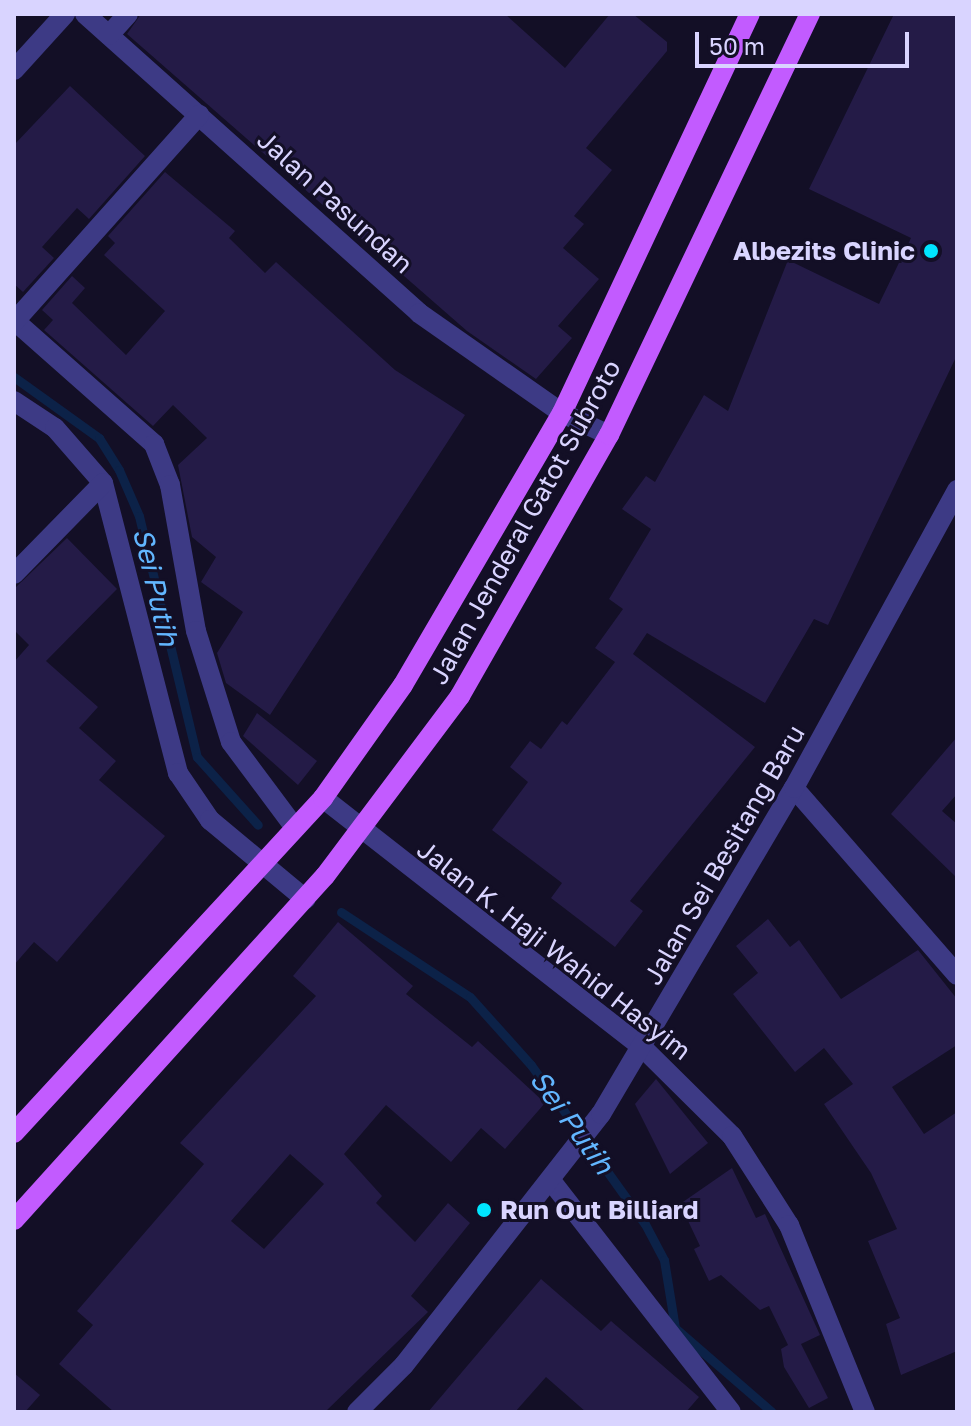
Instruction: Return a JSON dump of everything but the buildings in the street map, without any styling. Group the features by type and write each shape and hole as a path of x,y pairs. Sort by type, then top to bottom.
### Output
{"main road":[{"name":"Jalan Jenderal Gatot Subroto","path":"14,1133 323,798 403,685 562,413 750,14"},
{"name":"Jalan Jenderal Gatot Subroto","path":"14,1220 305,899 460,696 609,435 810,14"}],"street":[{"path":"14,70 65,14"},
{"name":"Jalan Pasundan","path":"85,14 419,313 562,413 609,435"},
{"path":"109,35 128,14"},
{"path":"199,115 15,322 154,444 170,485 196,631 231,742 295,828"},
{"path":"14,401 55,428 103,483 178,773 210,820 305,899"},
{"path":"14,574 103,483"},
{"name":"Jalan Sei Besitang Baru","path":"357,1412 552,1182 601,1114 643,1048 794,788 957,490"},
{"path":"794,788 957,975"},
{"name":"Jalan K. Haji Wahid Hasyim","path":"323,798 643,1048 732,1136 762,1180 822,1297 865,1412"},
{"path":"552,1182 731,1412"}],"waterway":[{"name":"Sei Putih","path":"14,377 99,438 119,470 139,516 197,757 258,825"},
{"name":"Sei Putih","path":"341,912 470,997 531,1065 645,1224 664,1260 675,1328 772,1412"}],"place":[{"name":"Albezits Clinic","path":"931,251"},
{"name":"Run Out Billiard","path":"484,1210"}]}
